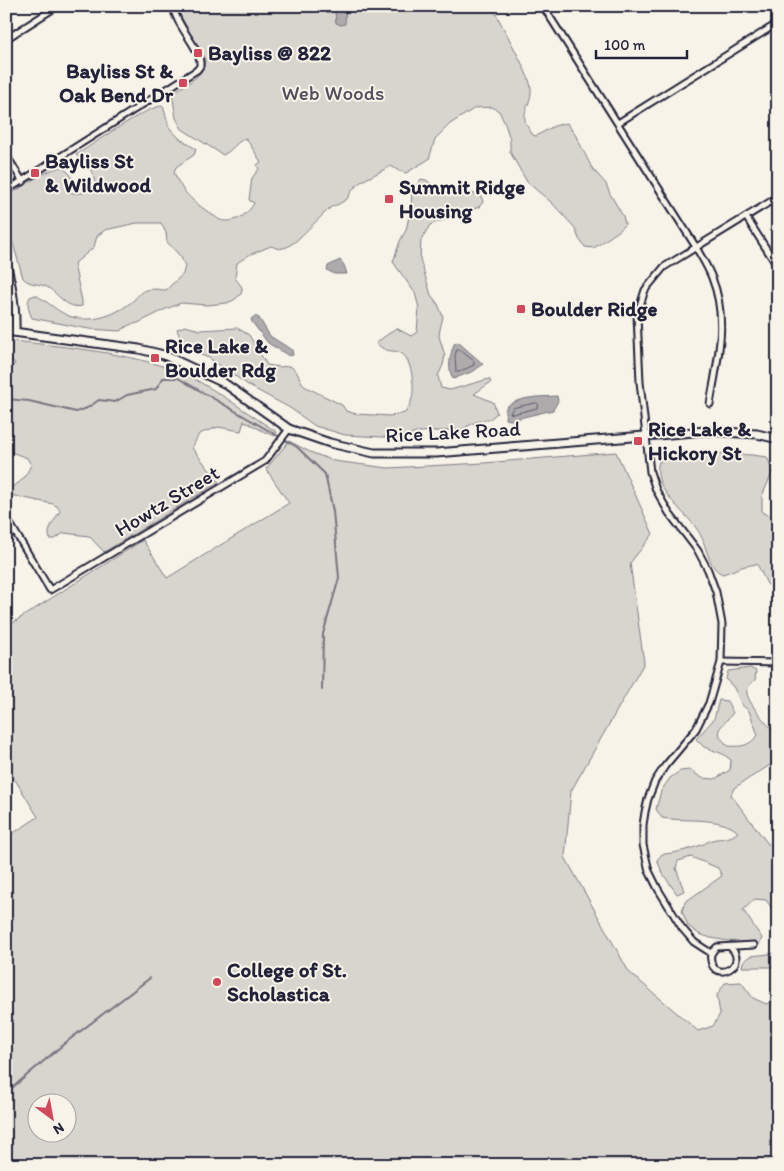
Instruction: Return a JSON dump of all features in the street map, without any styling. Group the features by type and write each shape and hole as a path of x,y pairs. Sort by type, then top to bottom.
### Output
{"main road":[{"path":"6,263 16,310 15,332"},
{"name":"Rice Lake Road","path":"6,331 139,349 164,356 224,383 289,429 330,443 374,453 436,453 706,431 757,434 778,438"}],"street":[{"path":"6,191 190,75 200,66 199,56 177,21 173,6"},
{"path":"544,6 696,247 712,278 722,320 720,346 710,404"},
{"path":"6,40 53,9"},
{"path":"618,123 778,24"},
{"path":"6,155 23,182"},
{"path":"711,953 694,942 682,928 658,889 650,871 642,834 648,799 655,781 696,729 709,703 721,662 722,624 716,592 708,570 698,551 668,514 656,490 650,472 644,435 637,314 640,303 652,280 664,267 778,197"},
{"path":"746,216 778,267"},
{"name":"Howtz Street","path":"6,516 50,590 265,461 289,429"},
{"path":"721,662 778,663"},
{"path":"730,947 736,958 733,966 726,971 715,968 711,961 711,953 717,947 754,945"}],"green space":[{"name":"Web Woods","path":"178,6 492,6 530,82 531,95 525,116 528,127 533,135 536,136 554,126 567,123 576,136 592,168 606,184 623,216 625,224 620,230 594,248 585,247 579,239 575,228 552,203 527,182 510,152 510,139 499,111 492,107 475,108 450,124 435,139 429,159 406,173 391,166 362,181 353,189 347,199 331,207 296,241 287,247 279,249 271,246 249,255 237,263 235,278 242,287 242,290 241,294 234,300 227,303 207,305 181,303 138,323 129,325 120,331 89,329 32,318 28,302 30,297 35,295 72,317 81,319 97,318 120,310 144,291 151,289 166,290 183,274 185,266 181,257 167,242 166,233 161,223 137,223 105,230 97,236 94,247 74,264 82,306 71,305 49,288 31,283 23,278 6,219 6,198 56,168 62,167 70,174 72,179 68,187 69,192 80,193 90,190 95,185 95,180 89,168 76,155 145,112 163,106 169,127 179,138 196,149 194,155 176,167 174,172 182,188 193,200 220,220 225,221 240,218 254,203 249,200 252,178 259,169 257,165 261,162 246,138 223,155 182,129 176,118 172,93 199,75 205,58 181,19"},
{"path":"421,179 433,185 458,189 481,196 483,202 479,207 430,225 421,240 420,259 431,295 438,304 443,317 439,336 445,356 438,376 441,388 450,390 489,379 491,382 474,394 493,402 497,413 490,419 476,422 460,430 419,432 401,438 345,435 315,426 290,408 251,387 209,358 193,352 181,341 177,329 185,326 200,330 237,328 249,335 267,365 290,366 296,371 304,386 342,405 346,411 356,414 390,416 405,413 413,393 412,374 408,361 401,353 386,350 376,343 396,328 411,336 417,332 419,308 415,293 393,262 406,230 411,208 412,191"},
{"path":"6,340 104,352 154,363 196,380 277,432 275,436 244,421 241,431 218,427 199,434 192,448 219,482 104,552 89,536 64,533 55,539 50,539 50,528 60,511 58,507 53,504 10,495 6,491 6,489 22,480 31,465 27,458 6,450 6,390 10,388 8,373 15,363 6,357"},
{"path":"289,441 310,452 334,461 388,468 484,463 616,452 653,534 630,563 644,663 571,791 565,857 629,972 698,1031 713,1026 720,1014 717,995 725,983 741,982 753,998 766,1004 778,999 778,1165 393,1165 390,1160 385,1165 6,1165 6,838 38,817 6,765 6,627 143,540 167,578 289,503 266,469"},
{"path":"710,453 767,457 773,471 762,496 762,512 774,519 778,519 778,591 767,584 757,564 723,574 718,571 710,561 697,529 669,498 659,480 659,461"},
{"path":"750,668 756,671 755,680 747,689 748,697 766,723 773,730 778,730 778,760 734,788 731,795 768,844 778,847 778,917 766,900 755,899 743,910 762,938 758,947 745,947 734,942 711,938 699,934 688,926 682,911 685,902 722,876 718,868 691,857 678,861 676,868 684,891 677,894 663,874 657,860 662,854 687,850 712,840 735,835 738,832 731,827 713,822 662,818 656,809 661,791 670,778 680,771 690,770 702,778 715,779 730,770 731,760 723,754 704,747 696,739 714,719 719,700 727,701 733,713 719,729 720,737 728,746 745,745 758,735 749,711 742,705 734,688 726,679 728,671"},
{"path":"778,953 778,967 742,967 743,962 751,956"}],"water":[{"path":"337,6 346,6 345,24 336,23 335,12"},
{"path":"340,260 347,274 334,274 327,270 328,266"},
{"path":"255,316 259,318 270,336 292,350 293,355 289,356 268,343 252,322 251,319"},
{"path":"458,342 483,364 474,371 453,379 450,370 450,357 454,344"},
{"path":"557,396 558,401 553,410 511,420 505,419 506,407 511,403 530,398"}],"waterway":[{"path":"6,399 29,401 76,412 87,408 99,400 115,402 127,395 156,389 163,378 178,378 297,447 325,474 333,511 339,578 323,634 322,690"},
{"path":"6,1093 65,1043 150,978"}],"place":[{"name":"Bayliss @ 822","path":"198,53"},
{"name":"Bayliss St & Oak Bend Dr","path":"183,83"},
{"name":"Bayliss St & Wildwood","path":"35,173"},
{"name":"Summit Ridge Housing","path":"389,199"},
{"name":"Boulder Ridge","path":"521,309"},
{"name":"Rice Lake & Boulder Rdg","path":"155,358"},
{"name":"Rice Lake & Hickory St","path":"638,441"},
{"name":"College of St. Scholastica","path":"217,982"}]}
